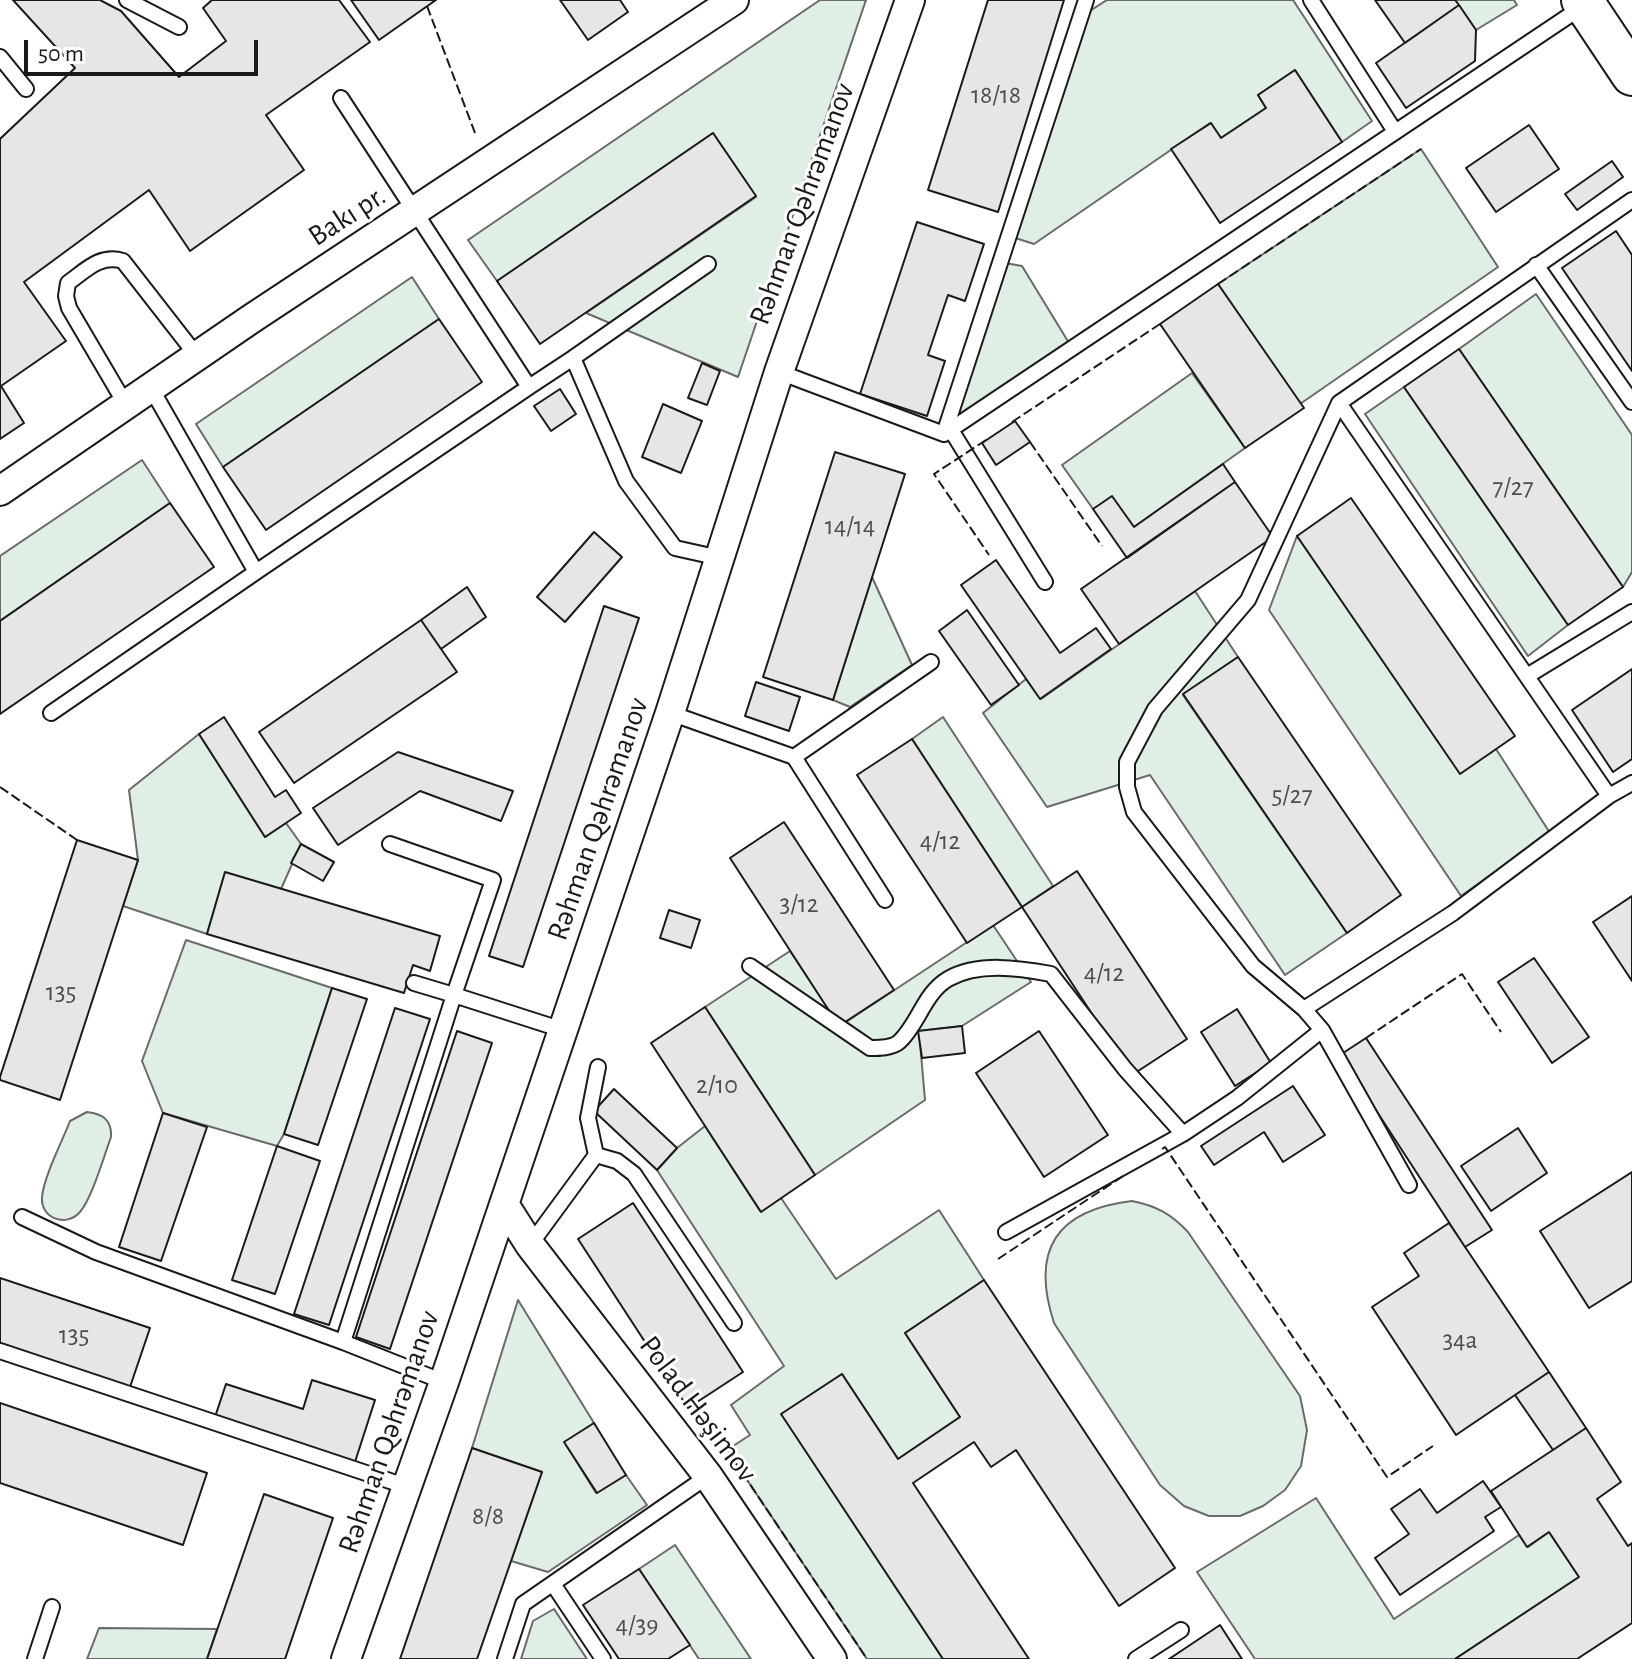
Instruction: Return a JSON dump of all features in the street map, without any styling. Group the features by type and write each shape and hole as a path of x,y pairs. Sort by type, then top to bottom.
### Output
{"street":[{"name":"Rəhman Qəhrəmanov","path":"346,1659 444,1382 670,713 779,372 910,0"},
{"name":"Bakı pr.","path":"0,491 727,2"},
{"path":"1584,2 1632,75"},
{"name":"Polad Həşimov","path":"504,1204 530,1245 708,1476 832,1659"}],"lane":[{"path":"127,0 179,27"},
{"path":"947,432 1086,0"},
{"path":"1311,0 1394,130"},
{"path":"947,432 1584,2"},
{"path":"0,57 26,89"},
{"path":"341,98 529,387"},
{"path":"1409,1185 1322,1030 1304,1009 1253,966 1134,812 1127,787 1127,762 1155,709 1248,600 1339,403 1632,200"},
{"path":"126,405 69,308 66,296 68,283 94,263 111,257 123,261 197,356"},
{"path":"51,713 708,264"},
{"path":"1536,265 1632,402"},
{"path":"573,358 626,481 675,548 720,558"},
{"path":"779,372 947,432 1045,582"},
{"path":"151,388 256,572"},
{"path":"1339,403 1609,796"},
{"path":"1527,676 1632,612"},
{"path":"794,757 931,662"},
{"path":"670,713 794,757 885,900"},
{"path":"1304,1009 1453,913 1609,796 1632,783"},
{"path":"343,1342 493,880 390,844"},
{"path":"750,966 870,1048 898,1043 932,993 945,981 963,972 1010,967 1051,974 1125,1069 1183,1134"},
{"path":"414,983 563,1030"},
{"path":"1006,1232 1183,1134 1237,1098 1322,1030"},
{"path":"530,1245 596,1155 588,1118 598,1067"},
{"path":"596,1155 617,1161 634,1174 734,1323"},
{"path":"22,1217 96,1252 444,1382"},
{"path":"0,1351 405,1486"},
{"path":"505,1659 523,1604 708,1476"},
{"path":"553,1584 603,1659"},
{"path":"35,1659 52,1607"},
{"path":"1136,1659 1181,1630"}],"green space":[{"path":"820,0 866,0 738,377 586,313 756,197 713,133 497,281 468,240"},
{"path":"1107,0 1293,0 1372,121 1342,142 1295,70 1258,95 1266,108 1221,138 1210,123 1034,244 1012,237 1085,14"},
{"path":"1455,0 1514,0 1517,5 1476,30"},
{"path":"1421,149 1498,267 1300,404 1218,284"},
{"path":"1005,263 1022,266 1069,343 953,420"},
{"path":"412,277 439,319 223,467 196,424"},
{"path":"1536,294 1632,435 1632,572 1623,587 1459,349"},
{"path":"1192,373 1245,448 1134,527 1093,509 1062,465"},
{"path":"1404,387 1568,625 1528,656 1365,414"},
{"path":"142,460 170,503 0,621 0,556"},
{"path":"1297,536 1460,773 1496,749 1550,833 1461,896 1269,610"},
{"path":"872,577 912,665 850,707 833,700"},
{"path":"1195,591 1238,657 1183,695 1347,933 1285,975 1150,775 1047,807 983,713 1026,679 1041,699"},
{"path":"943,717 1053,886 1022,907 912,739"},
{"path":"199,734 265,837 286,823 301,844 281,889 225,873 207,934 123,906 138,860 129,790"},
{"path":"993,925 1031,982 962,1026 919,1031 925,1100 815,1175 705,1007 790,951 840,1026"},
{"path":"186,940 332,988 284,1134 277,1146 163,1113 142,1061"},
{"path":"87,1112 105,1119 110,1126 111,1137 84,1206 74,1217 61,1220 49,1215 42,1204 46,1179 70,1121"},
{"path":"705,1126 760,1211 781,1198 836,1279 939,1210 984,1280 905,1333 960,1417 898,1459 842,1374 782,1414 943,1659 867,1659 727,1450 750,1435 731,1405 784,1366 657,1170 677,1148"},
{"path":"1132,1201 1163,1212 1188,1232 1300,1396 1307,1430 1301,1466 1285,1490 1263,1506 1240,1516 1209,1516 1184,1506 1160,1485 1054,1323 1047,1297 1046,1274 1048,1254 1056,1238 1068,1224 1085,1213"},
{"path":"518,1300 594,1423 565,1443 596,1493 626,1475 647,1505 548,1572 511,1561 542,1472 472,1448"},
{"path":"1316,1498 1394,1619 1519,1535 1528,1547 1549,1532 1579,1577 1455,1659 1255,1659 1197,1572"},
{"path":"675,1545 751,1659 699,1659 639,1569"},
{"path":"554,1609 587,1659 521,1659 533,1621"},
{"path":"99,1628 217,1629 207,1659 87,1659"}],"building":[{"path":"13,0 100,0 121,11 179,77 226,41 203,8 212,0 339,0 370,42 266,115 304,170 190,251 149,190 24,282 66,341 1,386 24,423 0,439 0,139 75,68"},
{"path":"351,0 436,0 379,40"},
{"path":"560,0 620,0 628,12 588,40"},
{"path":"988,0 1064,0 998,212 928,190"},
{"path":"1375,0 1455,0 1459,5 1405,43"},
{"path":"1459,5 1476,30 1475,61 1406,108 1376,63"},
{"path":"1295,70 1342,142 1220,223 1171,149 1211,123 1221,138 1266,108 1258,95"},
{"path":"1529,125 1559,169 1496,212 1466,168"},
{"path":"713,133 756,196 540,344 497,281"},
{"path":"1612,161 1623,177 1577,210 1565,194"},
{"path":"917,222 984,244 965,301 948,295 928,355 945,361 927,416 860,394"},
{"path":"1616,231 1632,255 1632,371 1562,268"},
{"path":"1218,284 1304,408 1245,448 1160,324"},
{"path":"439,319 482,382 266,530 223,467"},
{"path":"1459,349 1623,587 1568,625 1404,387"},
{"path":"702,363 720,371 707,405 688,398"},
{"path":"560,389 576,414 551,431 534,406"},
{"path":"663,404 702,421 681,473 642,457"},
{"path":"1015,421 1030,442 996,465 982,443"},
{"path":"835,452 905,474 833,700 763,677"},
{"path":"1223,464 1235,482 1127,558 1093,509 1112,496 1134,527"},
{"path":"1235,482 1273,537 1119,644 1081,589"},
{"path":"1351,498 1515,736 1460,774 1297,536"},
{"path":"170,503 214,567 0,714 0,621"},
{"path":"594,532 622,557 565,622 537,597"},
{"path":"996,560 1060,653 1096,628 1111,649 1040,699 961,585"},
{"path":"467,587 486,617 441,649 421,620"},
{"path":"604,606 639,618 523,967 489,956"},
{"path":"967,610 1019,685 991,705 939,631"},
{"path":"421,620 457,672 294,783 259,732"},
{"path":"1238,657 1401,895 1347,933 1183,694"},
{"path":"1632,669 1632,759 1613,772 1572,710"},
{"path":"756,682 800,697 789,731 745,716"},
{"path":"224,717 275,797 286,790 301,813 265,837 199,734"},
{"path":"912,739 1022,907 967,943 857,775"},
{"path":"398,752 513,791 501,821 420,791 338,845 313,808"},
{"path":"784,822 894,990 839,1026 730,858"},
{"path":"77,840 138,860 60,1100 0,1080 0,1077"},
{"path":"301,844 334,862 323,881 291,863"},
{"path":"1077,871 1187,1039 1132,1075 1022,907"},
{"path":"225,872 440,936 430,971 413,965 404,993 207,934"},
{"path":"1632,896 1632,981 1593,922"},
{"path":"669,910 700,920 691,948 660,938"},
{"path":"1534,958 1589,1037 1552,1063 1498,982"},
{"path":"332,988 367,999 318,1145 284,1134"},
{"path":"705,1007 815,1175 761,1212 651,1043"},
{"path":"395,1008 430,1019 329,1325 294,1314"},
{"path":"1237,1009 1271,1063 1235,1086 1201,1032"},
{"path":"962,1026 965,1053 922,1058 918,1031"},
{"path":"457,1031 492,1043 390,1349 356,1337"},
{"path":"1039,1031 1108,1135 1044,1177 976,1073"},
{"path":"1366,1038 1492,1230 1465,1247 1340,1055"},
{"path":"1293,1086 1325,1135 1283,1162 1264,1132 1214,1165 1201,1146"},
{"path":"614,1089 677,1148 657,1170 594,1111"},
{"path":"163,1113 207,1127 161,1261 119,1247"},
{"path":"1518,1128 1547,1173 1491,1211 1461,1166"},
{"path":"277,1146 320,1161 275,1294 232,1280"},
{"path":"1632,1172 1632,1281 1589,1308 1540,1231"},
{"path":"633,1203 743,1372 688,1408 578,1239"},
{"path":"1449,1223 1549,1372 1456,1435 1372,1307 1419,1276 1404,1253"},
{"path":"0,1278 150,1328 130,1387 0,1343"},
{"path":"984,1280 1175,1568 1119,1606 1016,1450 991,1467 974,1442 913,1483 1029,1659 943,1659 781,1414 842,1374 898,1459 960,1417 905,1333"},
{"path":"1549,1372 1586,1428 1553,1450 1515,1395"},
{"path":"312,1380 375,1400 355,1462 215,1417 226,1384 303,1409"},
{"path":"0,1403 207,1473 183,1545 0,1483"},
{"path":"594,1423 626,1475 597,1493 564,1442"},
{"path":"1586,1428 1621,1482 1597,1499 1628,1546 1632,1543 1632,1623 1577,1659 1455,1659 1579,1577 1549,1532 1527,1547 1491,1491"},
{"path":"472,1448 542,1472 477,1659 400,1659"},
{"path":"1483,1481 1501,1507 1485,1517 1494,1531 1400,1595 1375,1558 1409,1534 1391,1509 1420,1489 1437,1513"},
{"path":"264,1494 333,1518 285,1659 207,1659"},
{"path":"639,1569 690,1645 668,1659 619,1659 583,1605"},
{"path":"1220,1625 1242,1659 1169,1659"}],"fence":[{"path":"427,6 475,133"},
{"path":"1218,284 1421,149"},
{"path":"1012,422 1160,324"},
{"path":"986,440 934,474 989,555"},
{"path":"1030,442 1102,546"},
{"path":"0,787 77,840"},
{"path":"1366,1038 1462,974 1501,1032"},
{"path":"1162,1149 1165,1147 1387,1477 1433,1446"},
{"path":"998,1259 1126,1174"},
{"path":"727,1450 867,1659"}]}
